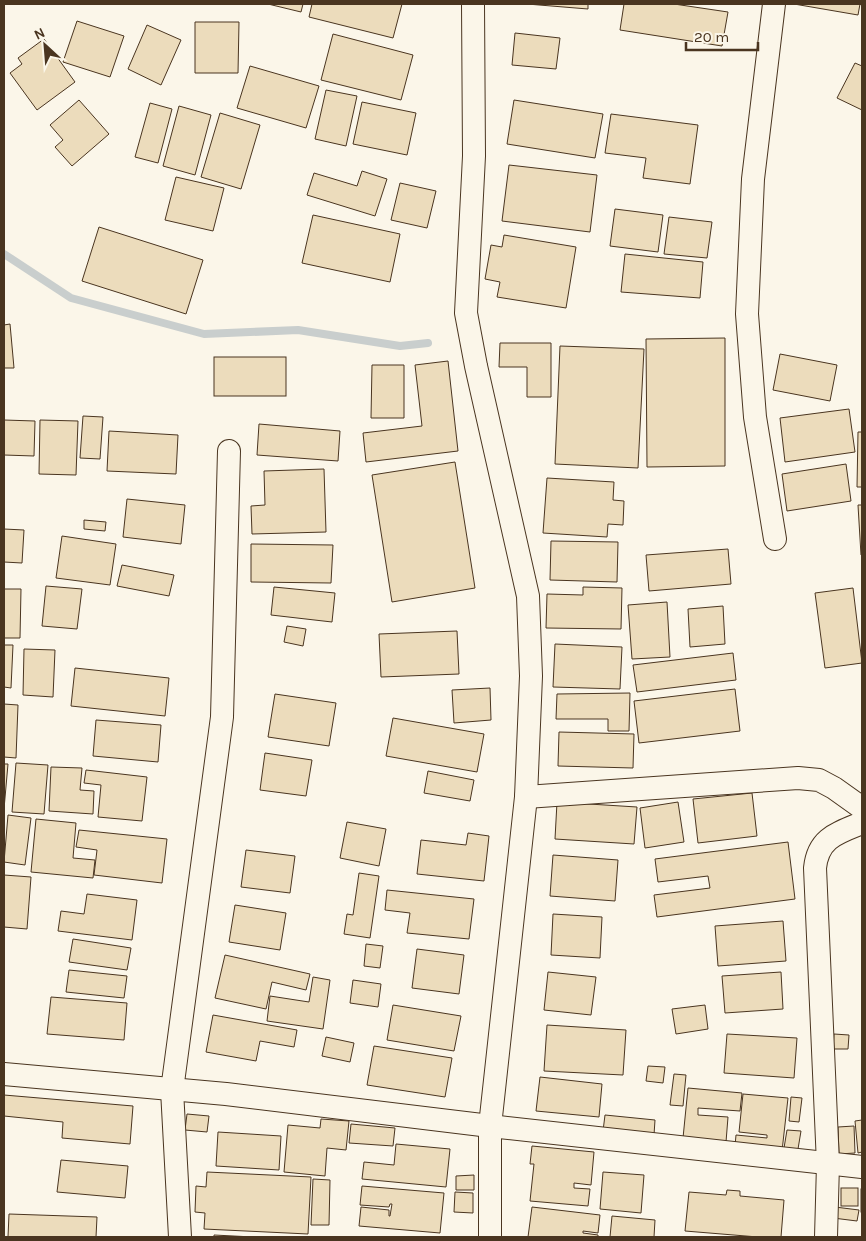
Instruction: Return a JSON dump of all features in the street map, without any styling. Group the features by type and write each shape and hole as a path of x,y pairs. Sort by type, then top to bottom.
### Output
{"street":[{"path":"473,4 474,156 466,314 528,596 531,676 526,796 490,1126 490,1237"},
{"path":"774,4 753,179 746,314 755,417 775,539"},
{"path":"180,1237 172,1090 222,717 229,451"},
{"path":"526,796 798,778 818,780 834,788 862,808"},
{"path":"826,1237 828,1164 816,856 820,847 835,834 862,823"},
{"path":"4,1074 226,1094 490,1126 862,1167"}],"building":[{"path":"268,4 303,4 301,12"},
{"path":"312,4 402,4 393,38 309,17"},
{"path":"527,4 588,4 588,9"},
{"path":"624,4 674,4 728,12 722,46 620,30"},
{"path":"794,4 860,4 858,15"},
{"path":"77,21 124,36 110,77 63,62"},
{"path":"195,22 239,22 238,73 195,73"},
{"path":"147,25 181,40 161,85 128,69"},
{"path":"515,33 560,38 556,69 512,65"},
{"path":"333,34 413,55 401,100 321,80"},
{"path":"44,39 75,82 37,110 10,73 22,64 18,58"},
{"path":"855,63 862,66 862,110 837,98"},
{"path":"250,66 319,86 306,128 237,108"},
{"path":"326,90 357,96 346,146 315,139"},
{"path":"79,100 109,134 72,166 55,147 63,140 50,125"},
{"path":"514,100 603,114 595,158 507,144"},
{"path":"362,102 416,113 407,155 353,144"},
{"path":"150,103 172,109 158,163 135,157"},
{"path":"179,106 211,115 195,175 163,166"},
{"path":"220,113 260,125 241,189 201,177"},
{"path":"611,114 698,125 690,184 643,178 646,158 605,153"},
{"path":"509,165 597,175 590,232 502,221"},
{"path":"362,171 387,179 375,216 307,195 314,173 357,186"},
{"path":"176,177 224,188 213,231 165,220"},
{"path":"400,183 436,191 427,228 391,220"},
{"path":"615,209 663,215 658,252 610,246"},
{"path":"313,215 400,234 390,282 302,263"},
{"path":"669,217 712,222 707,258 664,254"},
{"path":"99,227 203,260 186,314 82,281"},
{"path":"504,235 576,247 566,308 497,297 500,282 485,279 491,245 502,247"},
{"path":"625,254 703,262 700,298 621,292"},
{"path":"10,324 14,368 4,368 4,325"},
{"path":"725,338 725,466 647,467 646,339"},
{"path":"500,343 551,343 551,397 527,397 527,367 499,367"},
{"path":"560,346 644,349 638,468 555,464"},
{"path":"780,354 837,365 830,401 773,390"},
{"path":"214,357 286,357 286,396 214,396"},
{"path":"448,361 458,451 366,462 363,433 422,426 415,365"},
{"path":"372,365 404,365 404,418 371,418"},
{"path":"849,409 855,452 785,462 780,418"},
{"path":"83,416 103,417 100,459 80,458"},
{"path":"4,420 35,421 34,456 4,455"},
{"path":"40,420 78,421 76,475 39,474"},
{"path":"259,424 340,431 338,461 257,455"},
{"path":"109,431 178,435 176,474 107,471"},
{"path":"858,432 862,432 862,487 857,487"},
{"path":"455,462 475,588 392,602 372,475"},
{"path":"846,464 851,501 787,511 782,474"},
{"path":"324,469 326,532 252,534 251,506 265,505 264,471"},
{"path":"547,478 614,482 613,500 624,501 623,525 608,524 607,537 543,533"},
{"path":"127,499 185,505 181,544 123,537"},
{"path":"858,505 862,505 862,555 861,555"},
{"path":"84,520 106,522 105,531 84,529"},
{"path":"4,529 24,530 22,563 4,562"},
{"path":"62,536 116,544 110,585 56,578"},
{"path":"551,541 618,542 617,582 550,580"},
{"path":"251,544 333,545 331,583 251,582"},
{"path":"728,549 731,584 649,591 646,555"},
{"path":"122,565 174,575 169,596 117,586"},
{"path":"46,586 82,589 77,629 42,626"},
{"path":"274,587 335,593 332,622 271,615"},
{"path":"583,587 622,588 621,629 546,628 547,594 583,595"},
{"path":"853,588 862,663 825,668 815,593"},
{"path":"4,589 21,589 20,638 4,638"},
{"path":"667,602 670,657 632,659 628,605"},
{"path":"723,606 725,644 690,647 688,609"},
{"path":"287,626 306,629 303,646 284,642"},
{"path":"457,631 459,674 381,677 379,634"},
{"path":"555,644 622,647 620,689 553,687"},
{"path":"4,645 13,645 11,688 4,687"},
{"path":"24,649 55,650 53,697 23,695"},
{"path":"733,653 736,680 637,692 633,665"},
{"path":"75,668 169,678 165,716 71,706"},
{"path":"490,688 491,720 454,723 452,690"},
{"path":"735,689 740,731 639,743 634,701"},
{"path":"630,693 629,731 608,731 608,719 556,719 557,694"},
{"path":"275,694 336,703 329,746 268,737"},
{"path":"4,704 18,705 16,758 4,757"},
{"path":"393,718 484,734 477,772 386,756"},
{"path":"96,720 161,725 158,762 93,756"},
{"path":"559,732 634,734 633,768 558,766"},
{"path":"265,753 312,760 306,796 260,790"},
{"path":"16,763 48,765 44,814 12,812"},
{"path":"4,764 8,764 4,809"},
{"path":"51,767 82,768 80,790 94,791 93,814 49,811"},
{"path":"86,770 147,777 142,821 98,817 101,785 84,783"},
{"path":"428,771 474,780 470,801 424,793"},
{"path":"752,793 757,836 698,843 693,799"},
{"path":"557,802 637,807 634,844 555,839"},
{"path":"678,802 684,842 645,848 640,808"},
{"path":"8,815 31,818 25,865 4,862"},
{"path":"36,819 76,823 73,858 95,860 93,878 31,872"},
{"path":"347,822 386,829 379,866 340,858"},
{"path":"79,830 167,839 162,883 94,875 97,850 76,847"},
{"path":"468,833 489,836 484,881 417,874 421,840 466,845"},
{"path":"788,842 795,899 657,917 654,895 710,888 708,876 658,882 655,859"},
{"path":"246,850 295,856 290,893 241,887"},
{"path":"553,855 618,860 615,901 550,896"},
{"path":"359,873 379,876 370,938 344,934 347,914 353,915"},
{"path":"4,875 31,877 27,929 4,927"},
{"path":"387,890 474,899 469,939 407,933 410,913 385,910"},
{"path":"87,894 137,900 132,940 58,931 61,911 84,914"},
{"path":"235,905 286,913 280,950 229,942"},
{"path":"553,914 602,917 600,958 551,955"},
{"path":"783,921 786,961 718,966 715,926"},
{"path":"73,939 131,948 127,970 69,962"},
{"path":"366,944 383,946 380,968 364,966"},
{"path":"417,949 464,955 459,994 412,988"},
{"path":"225,955 310,974 306,990 272,982 266,1009 215,998"},
{"path":"69,970 127,976 124,998 66,992"},
{"path":"548,972 596,977 591,1015 544,1010"},
{"path":"781,972 783,1009 725,1013 722,976"},
{"path":"313,977 330,980 323,1029 267,1021 270,996 309,1002"},
{"path":"353,980 381,984 378,1007 350,1003"},
{"path":"51,997 127,1003 124,1040 47,1034"},
{"path":"393,1005 461,1016 454,1051 387,1040"},
{"path":"705,1005 708,1029 676,1034 672,1009"},
{"path":"213,1015 297,1030 294,1047 260,1041 256,1061 206,1052"},
{"path":"547,1025 626,1030 623,1075 544,1071"},
{"path":"727,1034 797,1038 794,1078 724,1073"},
{"path":"834,1034 849,1035 848,1049 833,1049"},
{"path":"326,1037 354,1043 350,1062 322,1056"},
{"path":"374,1046 452,1058 445,1097 367,1085"},
{"path":"648,1066 665,1067 663,1083 646,1081"},
{"path":"674,1074 686,1075 683,1106 670,1105"},
{"path":"540,1077 602,1084 599,1117 536,1111"},
{"path":"688,1088 742,1093 740,1111 698,1108 698,1115 728,1117 726,1142 683,1138"},
{"path":"743,1094 788,1098 782,1151 735,1146 736,1135 767,1138 767,1135 739,1132"},
{"path":"4,1095 133,1106 130,1144 62,1138 63,1122 4,1116"},
{"path":"791,1097 802,1098 799,1122 789,1121"},
{"path":"187,1114 209,1116 207,1132 185,1130"},
{"path":"605,1115 655,1120 654,1135 603,1131"},
{"path":"321,1119 349,1121 346,1150 327,1148 325,1176 284,1172 288,1125 320,1128"},
{"path":"862,1120 862,1152 858,1153 855,1121"},
{"path":"351,1124 395,1128 393,1146 349,1143"},
{"path":"854,1126 855,1153 839,1154 838,1127"},
{"path":"787,1130 801,1131 798,1149 784,1148"},
{"path":"218,1132 281,1136 279,1170 216,1166"},
{"path":"396,1144 450,1149 446,1187 362,1179 364,1162 394,1165"},
{"path":"532,1146 594,1152 591,1185 574,1183 574,1188 590,1189 588,1206 530,1201 534,1164 530,1164"},
{"path":"61,1160 128,1166 125,1198 57,1192"},
{"path":"207,1172 311,1177 308,1234 204,1229 205,1213 195,1212 196,1186 206,1187"},
{"path":"603,1172 644,1175 641,1213 600,1209"},
{"path":"474,1175 474,1190 456,1190 456,1176"},
{"path":"313,1179 330,1180 329,1225 311,1225"},
{"path":"362,1186 444,1193 440,1233 359,1226 361,1207 389,1210 390,1216 392,1204 389,1207 360,1205"},
{"path":"841,1188 858,1188 858,1206 841,1206"},
{"path":"862,1189 862,1212 861,1212"},
{"path":"727,1190 740,1191 740,1196 784,1200 781,1237 685,1231 689,1192 726,1195"},
{"path":"455,1192 473,1193 473,1213 454,1212"},
{"path":"532,1207 600,1215 598,1233 583,1231 583,1233 598,1235 598,1237 528,1237"},
{"path":"835,1207 859,1210 857,1221 833,1218"},
{"path":"9,1214 97,1217 96,1237 8,1237"},
{"path":"612,1216 655,1220 654,1237 610,1237"},
{"path":"214,1235 253,1237 214,1237"}],"waterway":[{"path":"4,254 71,298 204,334 298,330 400,346 428,343"}]}
